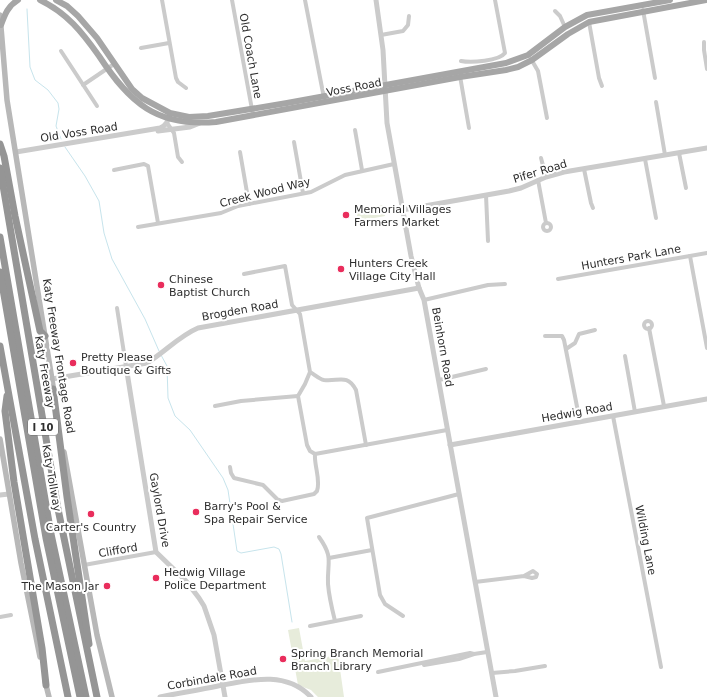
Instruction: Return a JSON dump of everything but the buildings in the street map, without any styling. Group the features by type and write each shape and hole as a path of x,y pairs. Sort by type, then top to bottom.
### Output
{"highway":[{"path":"0,144 4,156 15,216 40,331 45,336"},
{"name":"Katy Freeway","path":"0,168 53,486 97,697"},
{"name":"Katy Tollway","path":"0,237 51,534 86,697"},
{"name":"Katy Tollway","path":"0,272 46,538 80,697"},
{"name":"I 10","path":"0,346 34,539 68,697"},
{"path":"53,389 68,504 87,624 94,684"},
{"path":"8,390 5,411 16,497 42,648 46,686"}],"main road":[{"path":"0,25 11,4 18,0"},
{"name":"Voss Road","path":"40,0 73,22 87,38 121,87 149,111 168,119 200,124 216,122 253,112"},
{"name":"Voss Road","path":"56,0 67,6 78,16 97,38 132,89 168,119 253,112 460,74 506,70 518,67 598,16"},
{"name":"Voss Road","path":"642,8 670,0"},
{"name":"Voss Road","path":"530,58 565,27 587,15 598,16 682,2 706,0"},
{"name":"Katy Freeway Frontage Road","path":"0,15 7,100 53,389 98,641 112,697"},
{"path":"73,22 78,16"},
{"path":"0,439 21,563 49,697"}],"street":[{"path":"162,0 176,78 178,82 186,88"},
{"name":"Old Coach Lane","path":"232,0 253,112"},
{"path":"305,0 325,100"},
{"name":"Beinhorn Road","path":"376,0 383,50 386,124 402,210 419,288 424,300 496,697"},
{"path":"461,61 473,62 497,58 505,53 495,0"},
{"path":"642,8 655,78"},
{"path":"556,11 565,27"},
{"path":"381,35 403,31 408,25 409,16"},
{"path":"589,22 599,78 602,86"},
{"path":"704,42 707,69"},
{"path":"141,48 169,43"},
{"path":"61,51 98,106"},
{"path":"530,58 538,71 547,118"},
{"path":"83,85 114,64"},
{"path":"460,74 469,128"},
{"path":"656,102 665,155"},
{"path":"168,119 174,133 178,157 182,162"},
{"name":"Old Voss Road","path":"16,152 160,128 168,119"},
{"name":"Old Voss Road","path":"145,131 172,130 200,124"},
{"path":"354,130 362,170"},
{"path":"294,142 303,194"},
{"name":"Pifer Road","path":"402,210 520,188 546,177 584,169 707,148"},
{"path":"240,152 250,204"},
{"path":"680,153 686,188"},
{"path":"542,158 546,177"},
{"path":"645,159 656,218"},
{"path":"114,170 144,164 148,166 158,223"},
{"name":"Creek Wood Way","path":"138,227 221,213 238,206 303,194 345,175 394,164"},
{"path":"584,169 593,208"},
{"path":"538,180 546,223"},
{"path":"486,195 488,241"},
{"name":"Hunters Park Lane","path":"558,279 707,253"},
{"path":"690,256 707,348"},
{"path":"244,274 285,266 292,306 300,314 310,372 298,396 307,445 310,451 315,454 447,430"},
{"path":"424,300 488,285 505,284"},
{"name":"Brogden Road","path":"52,379 147,363 188,332 198,328 419,288"},
{"name":"Gaylord Drive","path":"117,308 156,552 186,581 204,606 214,635 225,697"},
{"path":"649,328 664,406"},
{"path":"566,348 575,343 579,334 595,330"},
{"path":"545,336 562,336 564,340 580,422"},
{"path":"624,356 635,412"},
{"path":"439,380 486,369"},
{"path":"310,372 322,380 341,379 351,382 356,390 366,445"},
{"path":"215,406 241,401 298,396"},
{"name":"Hedwig Road","path":"450,445 707,399"},
{"name":"Wilding Lane","path":"613,416 661,667"},
{"path":"230,466 231,473 234,478 263,485 277,499 284,502 314,494 317,491 319,486 315,454"},
{"path":"0,495 9,494"},
{"path":"404,616 385,604 380,595 367,518 459,494"},
{"path":"319,537 329,558 328,584 335,621"},
{"path":"329,558 372,550"},
{"name":"Clifford","path":"84,565 156,552"},
{"path":"475,582 524,576"},
{"path":"0,617 11,615"},
{"path":"310,626 361,616"},
{"path":"378,672 419,665 470,653 474,654 487,652"},
{"path":"492,673 545,666"},
{"name":"Corbindale Road","path":"160,697 223,685 275,679 301,688 311,697"}],"green space":[{"path":"383,205 385,216 358,221 356,210"},
{"path":"299,628 305,661 338,655 344,697 318,697 311,690 298,685 288,630"}],"waterway":[{"path":"27,9 30,67 35,80 48,90 58,103 59,109 56,126 61,139"},
{"path":"65,147 85,176 99,201 104,233 112,259 145,319 159,351"},
{"path":"161,355 167,366 168,398 175,416 190,430 223,478 228,490 237,551 241,553 274,547 279,549 292,622"}],"place":[{"name":"Memorial Villages Farmers Market","path":"346,215"},
{"name":"Hunters Creek Village City Hall","path":"341,269"},
{"name":"Chinese Baptist Church","path":"161,285"},
{"name":"Pretty Please Boutique & Gifts","path":"73,363"},
{"name":"Barry's Pool & Spa Repair Service","path":"196,512"},
{"name":"Carter's Country","path":"91,514"},
{"name":"Hedwig Village Police Department","path":"156,578"},
{"name":"The Mason Jar","path":"107,586"},
{"name":"Spring Branch Memorial Branch Library","path":"283,659"}]}
